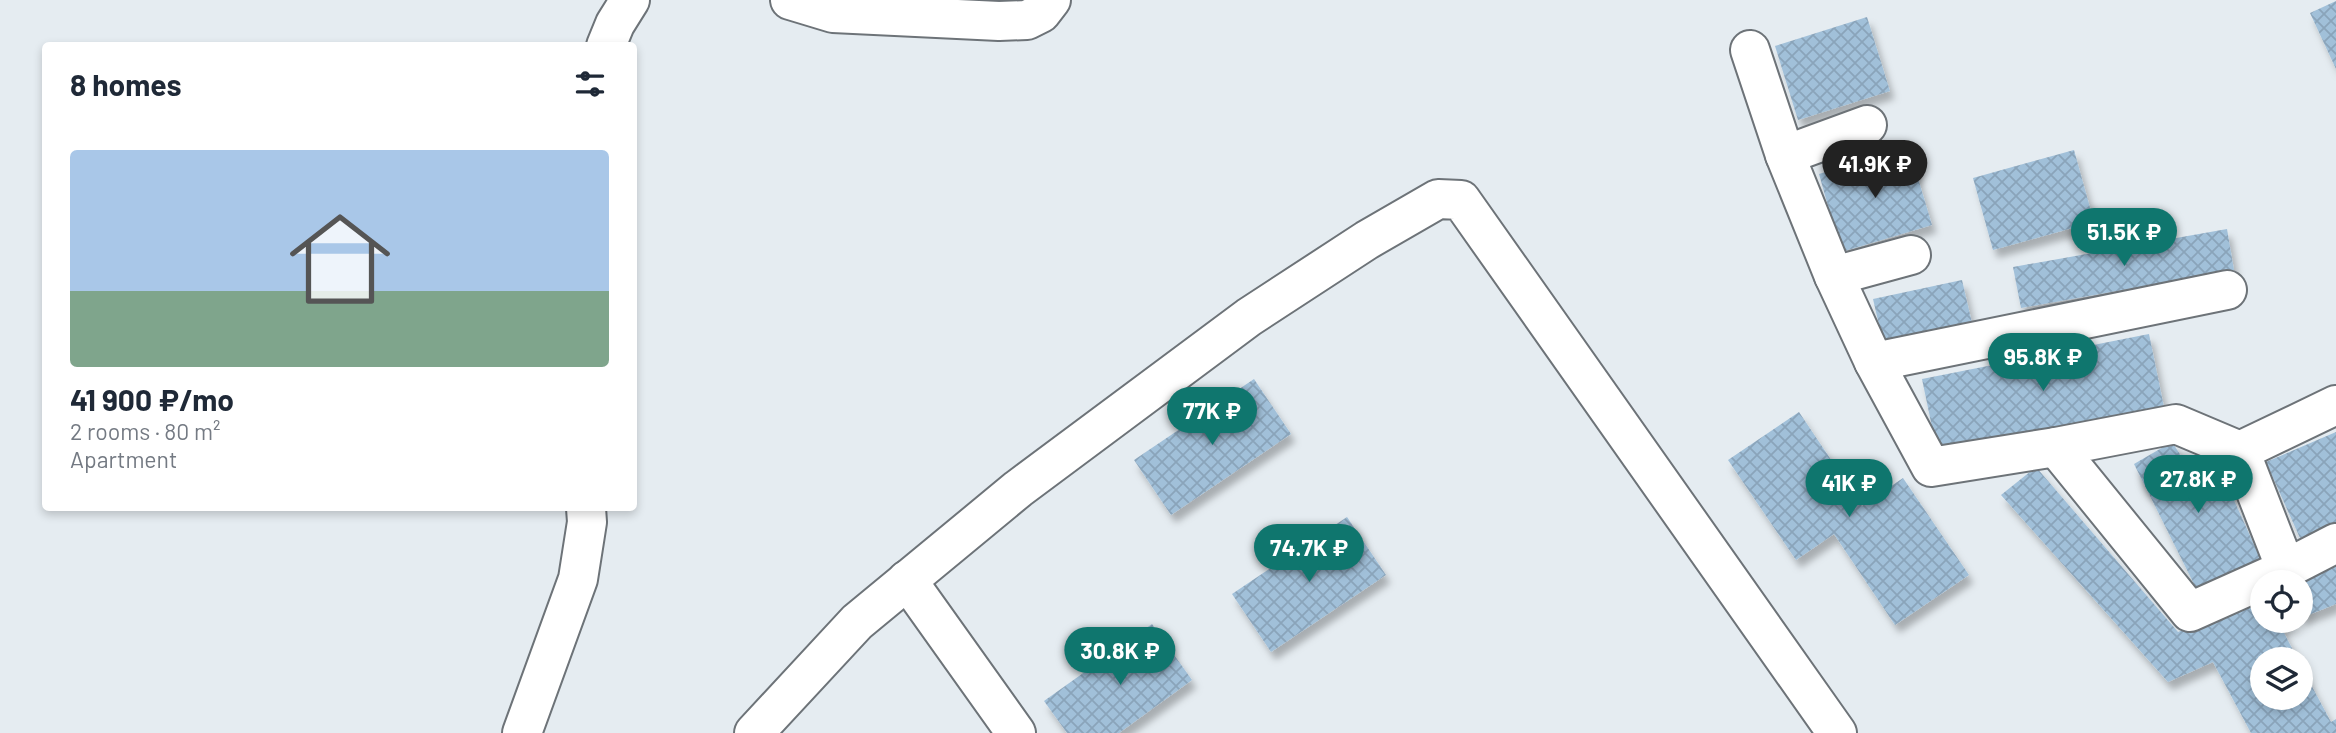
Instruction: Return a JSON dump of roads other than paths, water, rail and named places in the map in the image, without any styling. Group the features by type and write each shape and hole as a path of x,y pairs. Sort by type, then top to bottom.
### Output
{"lane":[{"path":"608,42 615,24 630,0"},
{"path":"790,0 833,13 999,21 1027,20 1046,7"},
{"path":"1750,50 1785,155 1834,275 1874,362 1931,467 2176,424 2240,451 2286,569"},
{"path":"1785,155 1867,125"},
{"path":"754,733 857,622 1018,489 1249,317 1367,240 1438,199 1461,200 1837,733"},
{"path":"1834,275 1911,255"},
{"path":"1874,362 2227,290"},
{"path":"2240,451 2336,405"},
{"path":"2056,447 2190,612 2286,569 2336,543"},
{"path":"522,733 578,579 586,511"},
{"path":"907,580 1016,733"}]}
